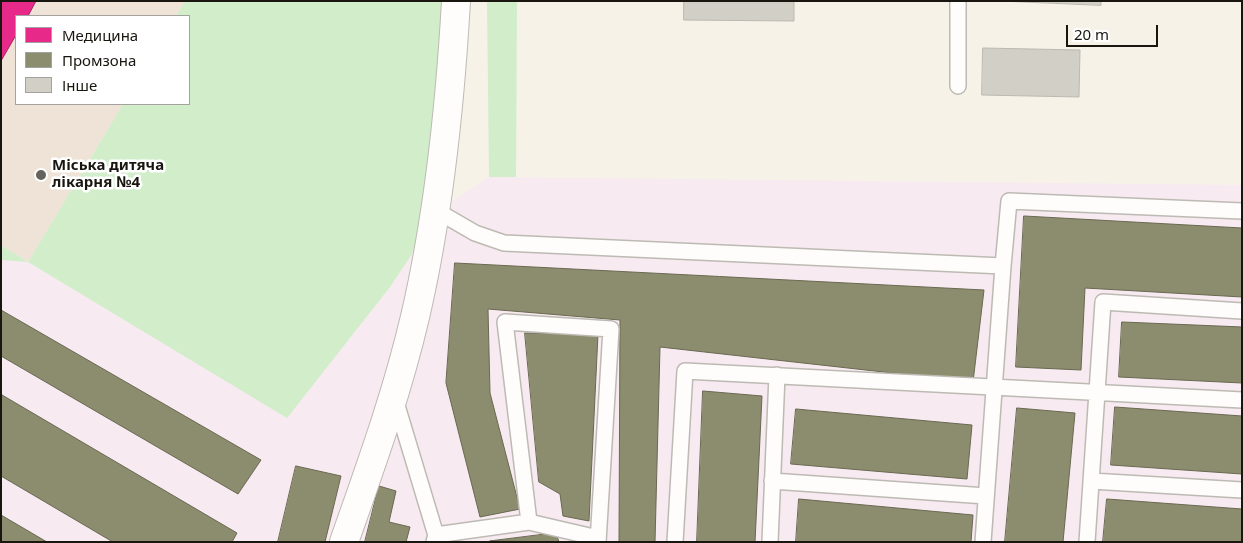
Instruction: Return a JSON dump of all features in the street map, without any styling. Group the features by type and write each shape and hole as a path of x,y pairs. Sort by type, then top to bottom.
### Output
{"street":[{"path":"344,542 394,396 415,318 437,211 456,1"}],"lane":[{"path":"958,1 958,86"},
{"path":"983,542 992,387 1009,201 1242,211"},
{"path":"437,211 475,233 504,243 1002,266"},
{"path":"1087,542 1103,302 1242,311"},
{"path":"394,396 436,539 529,522 598,540 611,329 504,322 529,522"},
{"path":"675,542 685,370 1242,400"},
{"path":"770,542 777,375"},
{"path":"1091,481 1242,490"},
{"path":"772,482 986,496"}],"shaded area":[{"name":"Міська дитяча лікарня №4","path":"1,1 185,1 177,15 15,15 15,105 122,105 28,262 1,245"},
{"path":"489,177 1242,185 1242,542 1,542 1,260 28,262 287,417 390,287 412,254 426,210 437,211"}],"green space":[{"path":"185,1 446,1 426,210 412,254 390,287 287,418 28,262 122,105 190,105 190,15 177,15"},
{"path":"487,1 517,1 516,177 489,177"},
{"path":"1,245 28,262 1,260"}],"building: Медицина":[{"path":"1,1 36,1 29,15 15,15 15,37 1,61"}],"building: Промзона":[{"path":"1024,216 1242,228 1242,297 1085,288 1081,370 1016,367"},
{"path":"455,263 984,290 973,382 660,347 655,542 619,542 620,320 488,309 490,393 520,509 480,517 446,383"},
{"path":"1,310 261,460 238,494 1,356"},
{"path":"1122,322 1242,327 1242,383 1119,377"},
{"path":"525,333 598,334 589,521 563,516 560,494 539,482"},
{"path":"703,391 762,396 755,542 697,542"},
{"path":"2,395 237,533 232,542 113,542 1,476"},
{"path":"1115,407 1242,416 1242,474 1111,465"},
{"path":"1017,408 1075,413 1063,542 1005,542"},
{"path":"796,409 972,425 967,479 791,464"},
{"path":"296,466 341,476 325,542 278,542"},
{"path":"379,486 396,491 389,522 410,527 406,542 365,542"},
{"path":"799,499 973,515 971,542 796,542"},
{"path":"1107,499 1242,509 1242,542 1103,542"},
{"path":"1,515 47,542 1,542"},
{"path":"556,533 559,542 490,541"}],"building: Інше":[{"path":"684,1 794,1 794,21 684,20"},
{"path":"1001,1 1101,1 1101,5"},
{"path":"983,48 1080,50 1079,97 982,95"}],"place":[{"name":"Міська дитяча лікарня №4","path":"41,175"}]}
